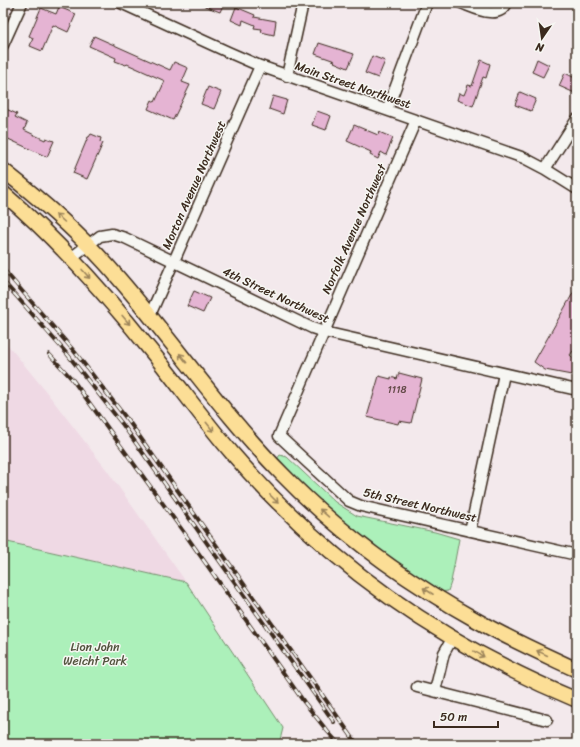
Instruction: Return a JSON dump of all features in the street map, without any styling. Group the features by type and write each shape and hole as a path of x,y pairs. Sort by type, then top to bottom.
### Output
{"highway":[{"path":"3,170 40,200 89,245 150,315 248,437 283,475 345,531 408,578 453,607 497,632 577,670"},
{"path":"3,193 38,224 72,258 148,347 215,433 267,492 320,543 357,574 406,609 452,639 528,679 577,700"}],"street":[{"path":"3,45 22,3"},
{"name":"Main Street Northwest","path":"121,3 260,66 524,158 577,189"},
{"path":"287,76 303,3"},
{"path":"387,110 427,3"},
{"path":"461,3 491,12 500,11 507,3"},
{"name":"Morton Avenue Northwest","path":"150,315 260,66"},
{"name":"Norfolk Avenue Northwest","path":"279,436 416,120"},
{"path":"545,169 577,120"},
{"name":"4th Street Northwest","path":"72,258 100,236 112,234 125,238 174,261 312,328 577,390"},
{"path":"470,531 504,374"},
{"name":"5th Street Northwest","path":"279,436 349,501 361,506 577,555"},
{"path":"435,691 444,652 452,639"},
{"path":"417,687 547,720"}],"shaded area":[{"path":"3,339 106,469 186,582 3,541"}],"green space":[{"path":"280,455 287,457 335,502 357,516 435,532 459,539 448,591 440,592 419,580 350,528 316,498 277,459"},
{"name":"Lion John Weicht Park","path":"3,541 186,582 283,728 279,744 3,744"}],"building":[{"path":"197,3 224,3 220,12"},
{"path":"59,7 76,14 68,32 53,25 42,51 30,46 33,38 29,36 41,8 56,14"},
{"path":"236,7 255,15 254,17 276,21 274,35 261,32 262,29 254,28 255,25 243,20 242,25 231,20"},
{"path":"94,36 170,70 174,62 188,68 182,82 190,85 173,120 148,109 152,100 155,102 165,81 127,64 126,65 115,61 116,58 89,46"},
{"path":"319,43 354,54 348,68 334,62 335,61 315,54"},
{"path":"372,56 385,61 378,78 365,73"},
{"path":"537,59 549,65 543,77 532,72"},
{"path":"481,60 490,64 486,78 483,77 473,106 457,100 459,93 464,95 468,85 472,86"},
{"path":"565,73 577,79 577,94 559,86"},
{"path":"208,87 221,92 214,109 201,104"},
{"path":"520,92 536,99 531,111 515,105"},
{"path":"273,96 287,100 283,114 269,109"},
{"path":"6,109 17,114 15,117 27,123 24,130 45,140 46,138 54,141 47,157 4,137 6,133 3,130 3,115"},
{"path":"317,111 331,116 326,130 312,125"},
{"path":"354,125 378,135 379,132 393,138 386,155 381,152 378,159 370,155 371,152 347,141"},
{"path":"91,134 101,138 100,142 103,143 87,179 73,173 88,137"},
{"path":"577,286 577,346 570,355 577,362 577,376 545,370 534,362"},
{"path":"194,291 210,298 203,313 187,306"},
{"path":"399,373 422,379 411,423 399,421 398,424 367,417 379,376 397,379"}],"railway":[{"path":"3,269 74,351 130,423 357,744"},
{"path":"3,281 68,355 123,425 334,722"},
{"path":"49,354 72,379 185,534 304,702 339,744"}]}
